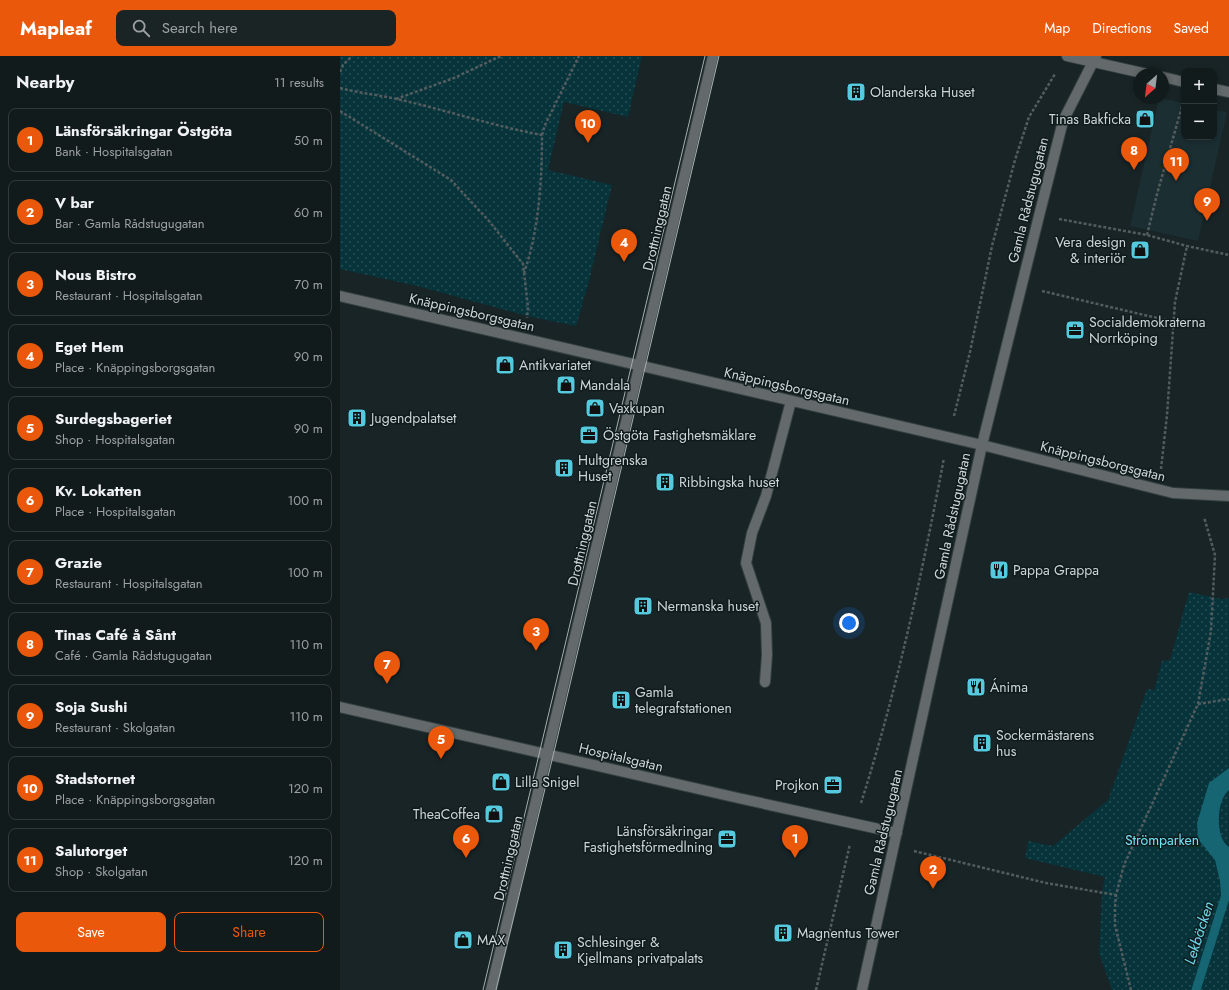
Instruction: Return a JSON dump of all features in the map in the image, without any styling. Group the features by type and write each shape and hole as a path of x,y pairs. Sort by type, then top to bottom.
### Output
{"street":[{"name":"Drottninggatan","path":"491,990 713,56"},
{"path":"1068,56 1095,59 1133,70"},
{"name":"Gamla Rådstugugatan","path":"862,990 982,445 1039,216 1063,121 1095,59"},
{"path":"1169,79 1181,81"},
{"path":"1217,89 1229,92"},
{"name":"Knäppingsborgsgatan","path":"340,296 982,445 1173,493 1229,496"},
{"path":"765,682 767,655 766,623 746,564 752,533 766,496 792,402"},
{"name":"Hospitalsgatan","path":"340,707 807,814 897,833"}],"path":[{"path":"340,72 352,56"},
{"path":"396,99 454,78 501,56"},
{"path":"524,273 531,253 542,175 542,135 545,125 579,56"},
{"path":"816,990 855,824 875,759 906,636 934,513 948,438 970,352 992,246 1015,160 1029,117 1058,68"},
{"path":"340,88 396,99 493,125 542,135"},
{"path":"1147,236 1157,194 1183,104"},
{"path":"340,110 451,180 489,221 523,264 528,307 524,338"},
{"path":"1039,216 1147,236 1229,255"},
{"path":"1158,489 1167,415 1175,302 1187,246"},
{"path":"1022,286 1174,322"},
{"path":"1131,990 1115,925 1114,908 1116,895 1124,865 1198,704 1211,631 1215,555 1197,494"},
{"path":"1198,704 1229,698"},
{"path":"894,847 1046,883 1116,895"}],"shaded area":[{"path":"1169,100 1181,102 1181,140 1217,140 1217,110 1227,112 1198,241 1130,226 1158,104 1169,104"},
{"path":"1229,768 1229,790 1222,802 1219,819 1221,836 1229,847 1229,900 1222,909 1220,881 1215,860 1198,839 1197,823 1209,783"}],"green space":[{"path":"340,56 642,56 628,117 564,102 548,170 612,185 588,285 576,326 527,316 417,286 340,269"},
{"name":"Strömparken","path":"1189,592 1221,599 1229,598 1229,990 1112,990 1099,953 1102,893 1105,877 1025,858 1028,841 1053,846 1108,800 1147,689 1154,690 1162,661 1170,660"}],"waterway":[{"name":"Lekbäcken","path":"1196,990 1229,885"}],"tram line":[{"path":"483,990 705,56"},
{"path":"496,990 719,56"}],"place":[{"name":"Olanderska Huset","path":"856,92"},
{"name":"Tinas Bakficka","path":"1145,119"},
{"name":"Stadstornet","path":"588,143"},
{"name":"Tinas Café å Sånt","path":"1134,170"},
{"name":"Salutorget","path":"1176,181"},
{"name":"Soja Sushi","path":"1207,221"},
{"name":"Vera design & interiör","path":"1140,250"},
{"name":"Eget Hem","path":"624,262"},
{"name":"Socialdemokraterna Norrköping","path":"1075,330"},
{"name":"Antikvariatet","path":"505,365"},
{"name":"Mandala","path":"566,385"},
{"name":"Vaxkupan","path":"595,408"},
{"name":"Jugendpalatset","path":"357,418"},
{"name":"Östgöta Fastighetsmäklare","path":"589,435"},
{"name":"Hultgrenska Huset","path":"564,468"},
{"name":"Ribbingska huset","path":"665,482"},
{"name":"Pappa Grappa","path":"999,570"},
{"name":"Nermanska huset","path":"643,606"},
{"name":"Nous Bistro","path":"536,651"},
{"name":"Grazie","path":"387,684"},
{"name":"Ánima","path":"976,687"},
{"name":"Gamla telegrafstationen","path":"621,700"},
{"name":"Sockermästarens hus","path":"982,743"},
{"name":"Surdegsbageriet","path":"441,759"},
{"name":"Lilla Snigel","path":"501,782"},
{"name":"Projkon","path":"833,785"},
{"name":"TheaCoffea","path":"494,814"},
{"name":"Länsförsäkringar Fastighetsförmedlning","path":"727,839"},
{"name":"Kv. Lokatten","path":"466,858"},
{"name":"Länsförsäkringar Östgöta","path":"795,858"},
{"name":"V bar","path":"933,889"},
{"name":"Magnentus Tower","path":"783,933"},
{"name":"MAX","path":"463,940"},
{"name":"Schlesinger & Kjellmans privatpalats","path":"563,950"}]}
